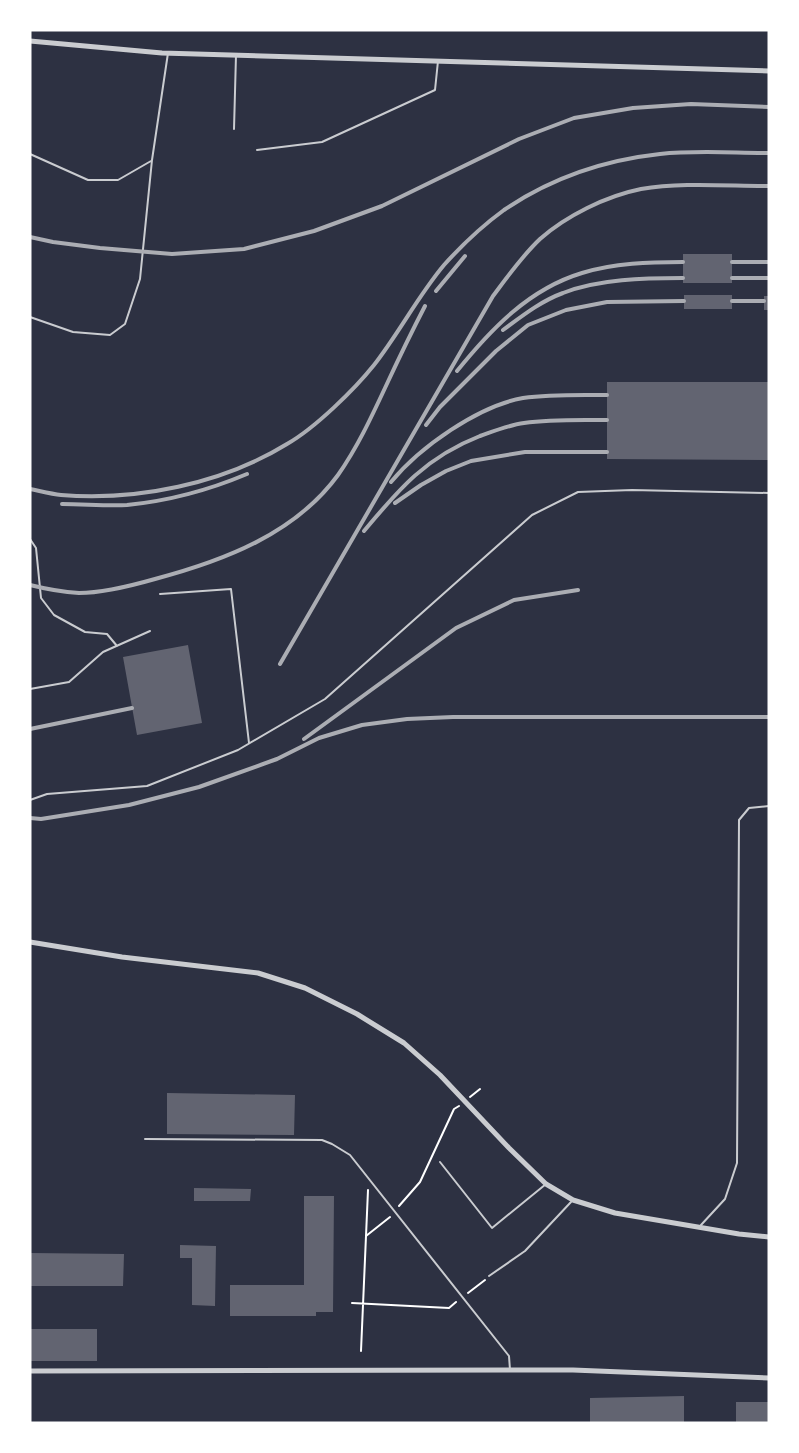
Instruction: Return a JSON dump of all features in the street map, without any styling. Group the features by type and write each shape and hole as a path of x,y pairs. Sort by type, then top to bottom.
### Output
{"street":[{"path":"30,41 168,53 769,71"},
{"path":"30,942 122,957 258,973 305,988 357,1014 404,1044 440,1075 546,1184 573,1200 615,1214 769,1237"},
{"path":"30,1371 573,1370 769,1378"}],"lane":[{"path":"30,317 73,332 110,335 126,324 140,279 152,160 168,53"},
{"path":"234,129 236,55"},
{"path":"257,150 322,142 435,90 438,61"},
{"path":"30,154 88,180 118,180 152,160"},
{"path":"30,800 47,794 147,786 238,750 325,699 532,515 578,492 632,490 769,493"},
{"path":"30,539 36,548 41,598 54,615 86,632 107,634 117,646"},
{"path":"160,594 231,589 249,743"},
{"path":"30,689 69,682 103,652 150,632"},
{"path":"699,1228 725,1199 737,1163 739,820 749,808 769,806"},
{"path":"145,1139 322,1140 350,1155 509,1356 510,1370"},
{"path":"440,1162 492,1228 546,1184"},
{"path":"489,1276 525,1251 573,1200"}],"path":[{"path":"366,1236 394,1212 420,1182 454,1109 480,1089"},
{"path":"362,1351 368,1190"},
{"path":"352,1303 450,1308 489,1276"}],"building":[{"path":"683,254 732,254 732,283 683,283"},
{"path":"684,295 732,295 732,309 684,309"},
{"path":"764,296 769,296 769,310 764,310"},
{"path":"607,382 769,382 769,460 607,459"},
{"path":"188,645 202,723 137,735 123,657"},
{"path":"167,1093 295,1095 294,1135 167,1134"},
{"path":"194,1188 251,1189 250,1201 194,1201"},
{"path":"304,1196 334,1196 333,1312 316,1312 316,1316 230,1316 230,1285 304,1285"},
{"path":"180,1245 216,1246 215,1306 192,1305 192,1258 180,1258"},
{"path":"30,1253 124,1254 123,1286 30,1286"},
{"path":"30,1329 97,1329 97,1361 30,1361"},
{"path":"684,1396 684,1423 590,1423 590,1398"},
{"path":"736,1402 769,1402 769,1423 736,1423"}],"railway":[{"path":"30,237 100,248 172,254 244,249 314,231 382,206 519,139 574,118 633,108 691,104 769,107"},
{"path":"30,489 61,495 90,496 149,492 207,479 262,458 298,437 322,419 345,397 374,365 444,265 488,223 522,199 579,172 639,157 687,152 769,153"},
{"path":"280,664 493,296 521,259 540,239 562,222 587,208 628,192 688,185 769,186"},
{"path":"436,291 465,256"},
{"path":"457,371 483,340 512,312 545,289 563,280 582,273 619,265 683,262"},
{"path":"732,262 769,262"},
{"path":"503,330 547,300 577,288 622,280 683,278"},
{"path":"732,278 769,278"},
{"path":"426,425 440,407 496,351 528,325 566,310 607,302 684,301"},
{"path":"732,301 764,301"},
{"path":"30,585 79,593 128,586 181,572 231,554 279,529 301,514 321,496 358,444 425,306"},
{"path":"391,482 418,455 451,430 506,402 554,395 607,395"},
{"path":"364,531 389,501 415,476 429,464 461,444 518,424 555,420 607,420"},
{"path":"395,503 446,471 471,461 525,452 607,452"},
{"path":"62,504 127,505 158,501 203,490 247,474"},
{"path":"304,739 456,628 514,600 578,590"},
{"path":"30,729 132,708"},
{"path":"30,818 41,819 129,805 199,787 277,759 319,738 362,725 407,719 453,717 769,717"}]}
